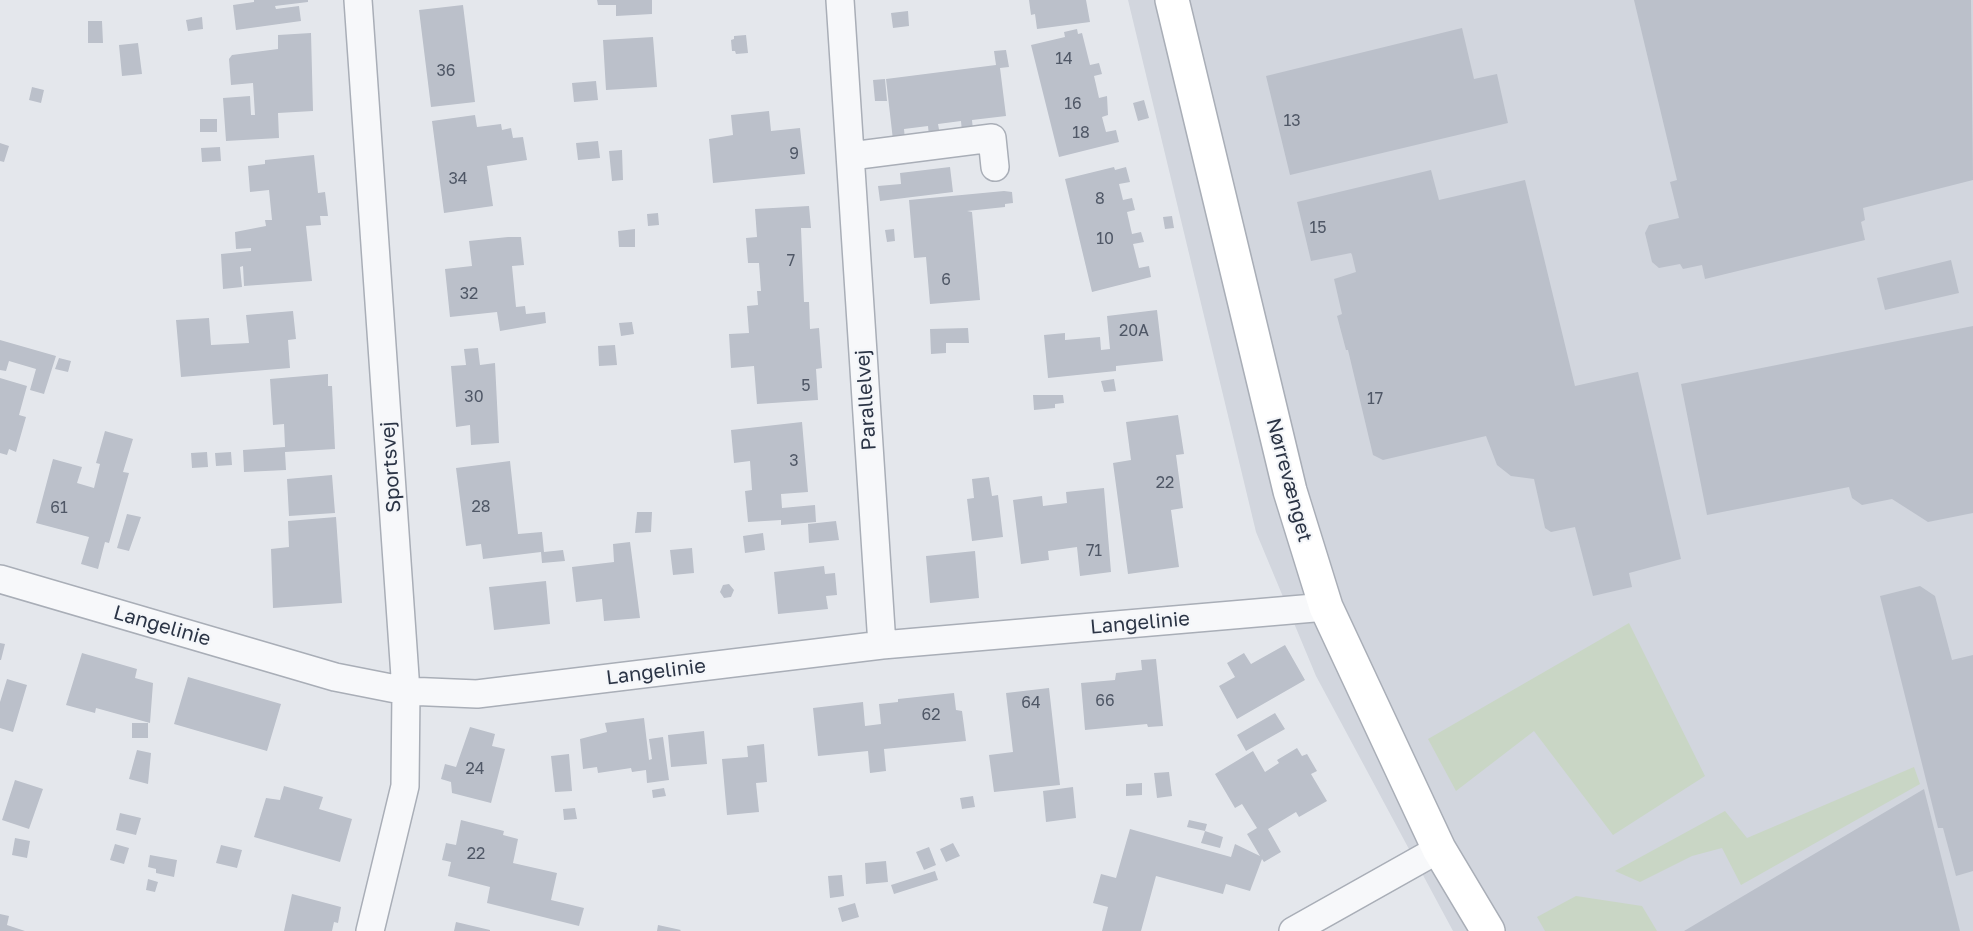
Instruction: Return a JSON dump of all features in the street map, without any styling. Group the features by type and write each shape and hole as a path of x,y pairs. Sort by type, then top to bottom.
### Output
{"street":[{"name":"Sportsvej","path":"358,0 406,691 405,786 370,931"},
{"name":"Parallelvej","path":"840,0 882,645"},
{"name":"Nørrevænget","path":"1172,0 1290,491 1326,608 1439,849 1488,931"},
{"path":"851,156 992,138 995,167"},
{"name":"Langelinie","path":"0,579 335,677 406,691 477,694 882,645 1326,608"},
{"path":"1293,931 1439,849"}],"shaded area":[{"path":"1128,0 1973,0 1973,931 1453,931 1316,676 1256,532"}],"green space":[{"path":"1629,623 1705,776 1613,835 1534,731 1456,791 1428,739"},
{"path":"1914,767 1920,784 1741,885 1722,848 1692,856 1640,882 1615,871 1725,811 1747,838"},
{"path":"1576,896 1642,906 1657,931 1545,931 1537,917"}],"building":[{"path":"254,0 308,0 308,2 275,6 276,9 299,6 301,21 236,30 233,5 254,2"},
{"path":"597,0 652,0 652,14 616,16 616,5 598,5"},
{"path":"1029,0 1086,0 1090,22 1037,29 1035,14 1031,15"},
{"path":"1634,0 1971,0 1973,180 1863,208 1865,220 1861,222 1865,240 1705,279 1702,265 1683,269 1680,264 1659,268 1652,262 1645,233 1649,225 1679,218 1670,182 1677,180"},
{"path":"463,5 475,102 431,107 419,10"},
{"path":"908,11 909,26 893,28 891,13"},
{"path":"202,17 203,29 188,31 186,20"},
{"path":"88,21 102,21 103,43 88,43"},
{"path":"1462,28 1474,79 1497,74 1508,123 1290,175 1266,76"},
{"path":"1077,29 1078,34 1082,33 1090,65 1099,63 1102,74 1094,76 1099,98 1107,96 1108,115 1102,117 1106,132 1116,130 1119,142 1059,157 1031,45 1065,37 1064,32"},
{"path":"311,33 313,111 278,113 279,138 226,141 223,98 250,96 251,115 255,115 253,83 231,85 229,59 232,55 278,49 278,35"},
{"path":"746,35 748,53 736,54 732,51 731,40 734,36"},
{"path":"653,37 657,87 606,90 603,40"},
{"path":"138,43 142,74 122,76 119,45"},
{"path":"1006,50 1009,67 1000,68 1006,116 972,120 973,130 962,132 961,121 938,124 940,135 929,136 928,126 904,129 905,139 893,140 886,79 996,65 994,51"},
{"path":"885,79 887,101 875,101 873,80"},
{"path":"596,81 598,100 574,102 572,83"},
{"path":"32,87 44,90 41,103 29,100"},
{"path":"1144,100 1149,118 1138,121 1133,103"},
{"path":"769,111 771,131 800,128 805,174 713,183 709,139 733,135 731,115"},
{"path":"475,115 477,127 501,124 502,130 511,128 513,138 523,137 527,160 487,166 493,206 444,213 432,121"},
{"path":"200,119 217,119 217,132 200,132"},
{"path":"598,141 600,158 578,160 576,143"},
{"path":"0,143 9,146 4,162 0,161"},
{"path":"220,147 221,161 202,162 201,148"},
{"path":"622,150 623,180 612,181 609,151"},
{"path":"314,155 318,193 325,192 328,216 320,216 321,225 306,226 312,281 244,286 243,266 240,267 242,287 223,289 221,254 251,251 251,248 236,249 235,232 266,226 265,220 272,220 269,190 250,192 248,166 265,164 265,160"},
{"path":"950,167 953,192 880,201 878,186 901,184 900,173"},
{"path":"1114,167 1115,170 1126,167 1130,182 1119,184 1123,200 1132,198 1135,210 1127,212 1132,234 1141,232 1144,242 1133,244 1139,268 1149,266 1151,277 1092,292 1065,179"},
{"path":"1431,170 1439,200 1525,180 1575,386 1638,372 1681,559 1629,573 1632,587 1593,596 1575,527 1551,532 1545,528 1534,479 1511,476 1497,465 1486,436 1383,460 1373,455 1348,350 1346,350 1337,316 1342,314 1334,279 1356,272 1352,255 1351,253 1311,261 1297,202"},
{"path":"1012,192 1013,203 1005,204 1005,207 967,211 972,212 980,300 930,304 926,257 914,258 909,200"},
{"path":"809,206 811,228 801,228 804,302 809,302 810,329 819,328 822,368 816,369 818,400 757,404 754,366 731,368 729,334 749,333 747,306 758,305 757,291 761,291 759,263 748,263 746,238 757,237 755,209"},
{"path":"658,213 659,225 648,226 647,214"},
{"path":"1172,216 1174,228 1165,229 1163,217"},
{"path":"635,229 635,247 619,247 618,231"},
{"path":"894,229 895,241 887,242 885,230"},
{"path":"521,237 524,265 512,266 516,307 525,306 526,314 545,312 546,323 500,331 497,312 450,317 445,269 472,266 469,241"},
{"path":"1951,260 1959,293 1885,310 1877,278"},
{"path":"1157,310 1163,361 1116,366 1116,371 1048,378 1044,335 1065,333 1065,340 1100,337 1101,350 1110,349 1107,316"},
{"path":"293,311 296,339 288,340 290,368 181,377 176,320 209,318 211,345 249,343 246,315"},
{"path":"632,322 634,334 621,336 619,323"},
{"path":"1973,326 1973,513 1928,522 1892,499 1862,505 1852,498 1849,487 1707,515 1681,384"},
{"path":"968,328 969,343 946,343 946,353 931,354 930,329"},
{"path":"0,340 56,356 44,394 30,390 36,369 9,361 6,371 0,370"},
{"path":"615,345 617,365 599,366 598,346"},
{"path":"478,348 480,365 495,363 499,443 471,445 470,425 456,427 451,366 466,365 464,349"},
{"path":"59,358 71,361 68,372 55,369"},
{"path":"328,374 328,386 332,386 335,449 285,452 286,470 244,472 243,450 285,447 284,424 273,425 270,379"},
{"path":"0,378 27,386 19,415 26,417 16,452 9,449 7,455 0,453"},
{"path":"1114,379 1116,391 1104,392 1101,381"},
{"path":"1033,395 1063,395 1064,403 1055,404 1055,408 1034,410"},
{"path":"1178,415 1184,454 1176,455 1183,508 1171,510 1179,567 1128,574 1113,463 1131,460 1126,422"},
{"path":"802,422 808,492 781,494 782,508 815,505 816,522 781,525 781,520 748,522 745,491 752,490 750,461 734,463 731,430"},
{"path":"105,431 133,439 123,472 129,473 109,543 105,542 98,569 81,564 89,537 36,523 53,459 82,467 77,483 94,488 100,464 96,463"},
{"path":"207,452 208,467 192,468 191,453"},
{"path":"231,452 232,465 216,466 215,453"},
{"path":"510,461 518,534 542,532 544,552 563,550 565,561 542,563 541,552 483,559 481,544 466,546 456,468"},
{"path":"332,475 335,513 289,516 287,479"},
{"path":"989,477 992,496 998,495 1003,537 972,541 967,499 974,498 972,479"},
{"path":"1104,488 1111,572 1080,576 1077,547 1048,551 1049,560 1021,564 1013,500 1042,496 1043,506 1067,503 1066,492"},
{"path":"637,512 652,512 651,532 635,533"},
{"path":"127,514 141,517 129,551 117,548"},
{"path":"336,517 342,603 273,608 271,549 289,547 288,521"},
{"path":"836,521 839,540 809,543 808,524"},
{"path":"763,533 765,550 745,553 743,536"},
{"path":"630,542 640,618 604,621 602,599 576,602 572,567 614,562 613,544"},
{"path":"692,548 694,573 673,575 670,550"},
{"path":"975,551 979,598 930,603 926,556"},
{"path":"824,566 825,574 835,573 837,595 826,596 828,609 778,614 774,572"},
{"path":"546,581 550,624 494,630 489,587"},
{"path":"729,584 734,590 731,597 724,598 720,592 723,585"},
{"path":"1920,586 1935,596 1952,660 1973,655 1973,871 1956,876 1943,828 1938,828 1880,596"},
{"path":"0,643 5,644 1,660 0,660"},
{"path":"1285,645 1305,680 1237,719 1219,686 1235,677 1227,663 1244,653 1251,664"},
{"path":"82,653 137,669 135,678 153,683 150,723 96,708 95,713 66,705"},
{"path":"1156,659 1163,726 1148,727 1147,724 1085,730 1081,683 1115,680 1116,673 1142,670 1141,660"},
{"path":"188,677 281,704 267,751 174,724"},
{"path":"7,679 27,685 13,732 0,728 0,702"},
{"path":"1049,688 1060,785 994,792 989,755 1013,752 1006,693"},
{"path":"954,693 956,710 962,711 966,741 884,749 886,771 870,773 868,751 818,756 813,708 863,702 865,726 881,724 879,704 898,702 898,699"},
{"path":"1275,713 1285,729 1246,751 1237,735"},
{"path":"644,718 649,760 652,759 649,739 663,737 669,780 647,783 646,770 632,772 631,768 598,773 597,767 583,769 580,739 607,732 605,723"},
{"path":"132,723 148,723 148,738 132,738"},
{"path":"470,727 495,734 492,746 505,749 491,803 452,793 451,782 441,779 445,764 456,767"},
{"path":"704,731 707,764 671,767 668,735"},
{"path":"764,744 767,782 756,783 759,812 727,815 722,759 748,757 747,746"},
{"path":"1297,748 1302,756 1307,754 1317,771 1311,774 1327,801 1299,817 1296,812 1268,829 1281,852 1264,862 1262,859 1250,891 1226,884 1223,894 1156,876 1141,931 1102,931 1108,907 1093,903 1101,874 1116,878 1130,829 1231,857 1235,844 1260,856 1247,834 1257,828 1242,804 1235,808 1215,774 1253,751 1265,772 1279,763 1277,760"},
{"path":"137,750 151,753 148,784 129,779"},
{"path":"569,754 572,791 555,792 551,756"},
{"path":"1169,772 1172,796 1157,798 1154,773"},
{"path":"15,780 43,789 29,829 2,820"},
{"path":"1142,783 1142,795 1126,796 1126,784"},
{"path":"284,786 323,797 319,809 352,819 340,862 254,837 266,798 280,800"},
{"path":"1073,787 1076,818 1046,822 1043,791"},
{"path":"664,788 666,796 653,798 652,790"},
{"path":"1924,789 1960,931 1684,931"},
{"path":"973,796 975,807 962,809 960,798"},
{"path":"575,808 577,819 564,820 563,809"},
{"path":"120,813 141,818 136,835 116,830"},
{"path":"461,820 504,831 503,835 518,839 513,863 557,873 551,900 584,908 579,926 487,903 490,887 448,876 451,862 442,860 446,843 456,845"},
{"path":"1189,820 1207,824 1205,831 1187,827"},
{"path":"1205,831 1223,837 1220,848 1201,843"},
{"path":"15,838 30,841 27,858 12,855"},
{"path":"953,843 960,856 946,862 940,849"},
{"path":"115,844 129,848 124,864 110,860"},
{"path":"221,845 242,850 237,868 216,863"},
{"path":"929,847 936,865 924,870 916,852"},
{"path":"150,855 177,860 174,877 156,873 156,869 148,867"},
{"path":"886,861 888,882 866,884 865,863"},
{"path":"935,871 938,880 894,894 891,885"},
{"path":"842,875 844,896 830,898 828,876"},
{"path":"148,879 158,882 155,892 146,890"},
{"path":"292,894 341,907 338,923 334,922 332,931 284,931"},
{"path":"855,903 859,917 842,922 838,908"},
{"path":"0,914 9,916 7,925 25,931 0,931"},
{"path":"456,922 490,930 490,931 454,931"},
{"path":"658,925 681,930 657,931"}]}
